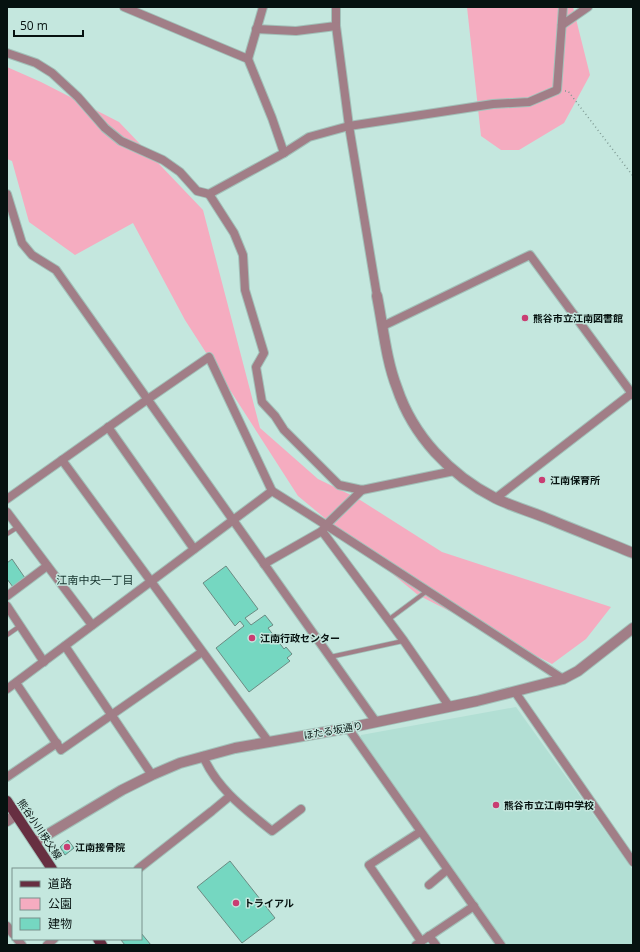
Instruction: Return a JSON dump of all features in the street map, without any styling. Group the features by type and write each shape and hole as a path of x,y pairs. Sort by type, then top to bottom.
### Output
{"main road":[{"name":"熊谷小川秩父線","path":"7,801 51,868"}],"street":[{"path":"124,7 248,59"},
{"path":"263,7 248,59 272,118 284,153"},
{"path":"336,7 336,26 349,126 377,296 390,366 403,404 417,429 454,471 496,498 633,553"},
{"path":"7,52 36,63 52,73 78,97 105,128 121,141 163,160 180,172 197,191 209,194 284,153 309,137 349,126 493,104 529,102 557,90 563,7"},
{"path":"562,26 588,7"},
{"path":"256,30 296,31 336,26"},
{"path":"7,194 22,244 32,255 56,270 376,722"},
{"path":"209,194 234,233 243,255 246,290 264,353 256,367 262,402 275,416 284,430 339,485 362,490 454,471"},
{"path":"383,326 530,255 632,394 496,498"},
{"path":"7,499 148,399 209,358 272,491 324,528 428,591 563,679"},
{"path":"108,427 194,549"},
{"path":"62,460 268,742"},
{"path":"264,564 324,528 362,490"},
{"path":"7,690 272,491"},
{"path":"7,512 92,625"},
{"path":"324,528 450,706"},
{"path":"7,596 47,566"},
{"path":"7,606 44,662"},
{"name":"ほたる坂通り","path":"35,842 122,790 180,763 234,748 348,728 514,692 563,679 578,670 633,628"},
{"path":"65,646 152,775"},
{"path":"16,683 61,750 202,652"},
{"path":"514,692 633,862"},
{"path":"348,728 501,945"},
{"path":"7,777 56,743"},
{"path":"203,756 208,767 230,796 272,832 302,809"},
{"path":"139,868 230,796"},
{"path":"7,821 16,815"},
{"path":"420,832 369,865 419,943 474,906"},
{"path":"429,885 447,870"},
{"path":"429,936 436,945"}],"lane":[{"path":"7,534 18,528"},
{"path":"388,620 428,591"},
{"path":"7,635 20,626"},
{"path":"330,657 404,641"}],"path":[{"path":"557,90 568,92 633,176"}],"shaded area":[{"name":"熊谷市立江南中学校","path":"516,707 633,870 633,945 507,945 359,740 361,735"}],"green space":[{"path":"467,7 573,7 590,75 564,123 519,150 501,150 481,136"},
{"path":"7,67 41,82 119,122 203,210 260,428 318,479 357,498 442,552 611,607 586,639 552,664 418,595 298,496 185,320 133,223 75,255 29,222 12,161 7,159"}],"building":[{"path":"12,559 25,578 13,587 7,579 7,563"},
{"name":"江南行政センター","path":"226,566 258,609 245,618 251,625 265,615 273,625 268,628 284,649 286,647 292,654 287,658 290,661 249,692 216,648 244,626 240,621 235,626 203,583"},
{"name":"江南接骨院","path":"68,840 74,848 65,855 60,847"},
{"name":"トライアル","path":"230,861 275,918 242,943 197,887"},
{"path":"142,934 151,945 125,945 121,940 142,940"}],"place":[{"name":"熊谷市立江南図書館","path":"525,318"},
{"name":"江南保育所","path":"542,480"},
{"name":"江南行政センター","path":"252,638"},
{"name":"熊谷市立江南中学校","path":"496,805"},
{"name":"江南接骨院","path":"67,847"},
{"name":"トライアル","path":"236,903"}],"district":[{"name":"江南中央一丁目","path":"95,580"}]}
